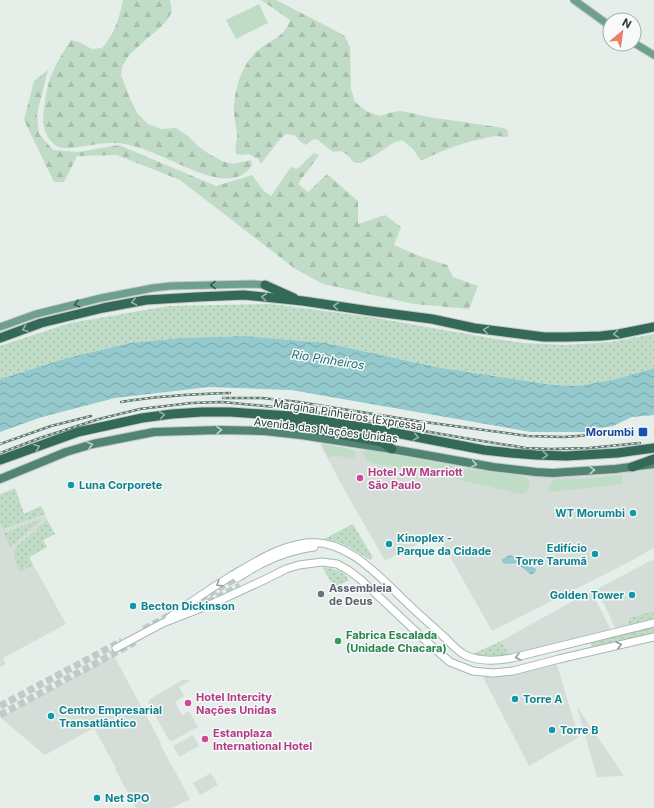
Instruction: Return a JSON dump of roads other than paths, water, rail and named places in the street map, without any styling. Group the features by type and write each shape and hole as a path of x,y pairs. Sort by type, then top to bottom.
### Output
{"highway":[{"path":"266,285 303,301"},
{"path":"0,338 41,322 146,300 244,295 303,301 432,319 474,328 544,337 601,336 654,327"},
{"name":"Marginal Pinheiros (Expressa)","path":"0,460 78,432 142,418 202,412 255,413 291,416 375,429 484,450 536,455 566,456 617,453 654,448"},
{"path":"255,413 261,417 285,420 322,431 382,442 392,449"},
{"name":"Avenida das Nações Unidas","path":"0,479 66,452 93,444 154,432 220,430 264,431 301,435 493,467 553,473 654,464"},
{"path":"632,467 654,459"}],"main road":[{"path":"569,7 576,2 602,20"},
{"path":"642,48 654,55"},
{"path":"0,327 36,314 102,298 153,288 170,286 266,285"},
{"path":"163,623 184,606 254,562 279,550 306,543 332,546 348,553 362,562 374,571 419,615 464,655 479,659 494,661 503,660 654,623"},
{"path":"237,578 260,564 282,555 308,548 332,546"},
{"path":"240,586 290,563 306,559 326,559 348,570 360,579 450,662 478,672 492,673 513,671 654,637"},
{"path":"116,648 163,623 214,603 286,569 316,562 337,564"}],"water":[{"name":"Rio Pinheiros","path":"245,336 326,343 436,367 553,385 578,386 616,379 654,368 654,415 632,417 613,426 591,429 586,432 531,432 291,390 209,387 115,398 42,417 0,432 0,379 67,358 130,343 180,338"},
{"path":"510,555 536,569 536,571 533,574 530,574 517,563 505,564 502,562 502,559"}],"tunnel":[{"path":"200,599 237,578"},
{"path":"208,602 240,586"},
{"path":"144,629 174,613"},
{"path":"0,706 122,641"},
{"path":"0,715 135,642"}],"railway":[{"path":"121,402 148,398 230,393"},
{"path":"223,398 262,398 299,402 417,421 528,436 564,437 591,435 631,429"},
{"path":"0,453 99,419 140,409 191,403 222,402 297,409 526,448 589,448 640,443"},
{"path":"0,444 51,426 91,416"}],"place":[{"name":"Morumbi","path":"643,432"},
{"name":"Hotel JW Marriott São Paulo","path":"360,478"},
{"name":"Luna Corporete","path":"71,485"},
{"name":"WT Morumbi","path":"633,513"},
{"name":"Kinoplex - Parque da Cidade","path":"389,544"},
{"name":"Edifício Torre Tarumã","path":"595,554"},
{"name":"Assembleia de Deus","path":"321,594"},
{"name":"Golden Tower","path":"632,595"},
{"name":"Becton Dickinson","path":"133,606"},
{"name":"Fabrica Escalada (Unidade Chacara)","path":"338,641"},
{"name":"Torre A","path":"515,699"},
{"name":"Hotel Intercity Nações Unidas","path":"188,703"},
{"name":"Centro Empresarial Transatlântico","path":"51,716"},
{"name":"Torre B","path":"552,730"},
{"name":"Estanplaza International Hotel","path":"205,739"},
{"name":"Net SPO","path":"97,798"}]}
